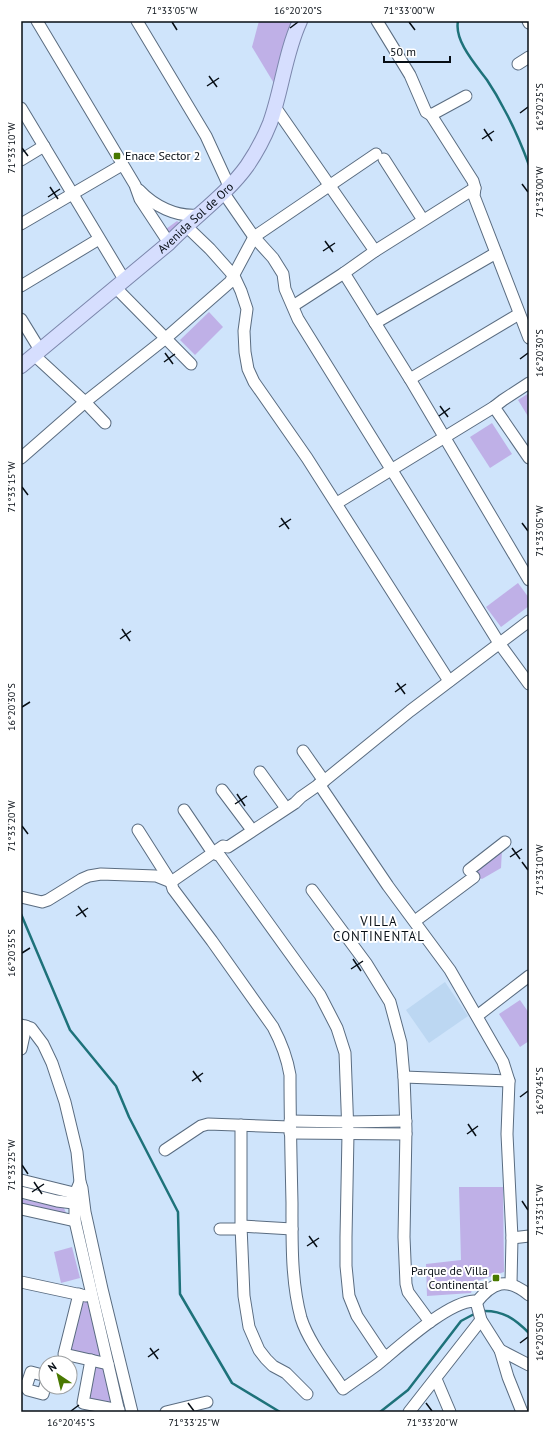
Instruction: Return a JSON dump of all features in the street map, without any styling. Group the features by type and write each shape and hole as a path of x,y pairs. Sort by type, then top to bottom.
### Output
{"main road":[{"name":"Avenida Sol de Oro","path":"29,358 120,285 169,243 226,189 246,167 270,123 300,21"}],"street":[{"path":"37,21 135,185 146,197 160,206 183,214 198,215"},
{"path":"137,21 206,136 226,189 254,237 273,258 283,274 285,289 298,319 392,468 499,643 529,684"},
{"path":"377,21 410,76 426,112 431,115 472,181 475,188 474,196 529,338"},
{"path":"518,64 529,57"},
{"path":"431,115 466,96"},
{"path":"275,107 375,251"},
{"path":"21,108 99,239 120,285 166,338 191,364"},
{"path":"21,160 44,146"},
{"path":"21,458 85,402 166,338 230,282 254,237 330,185 380,157 423,220"},
{"path":"21,224 122,164"},
{"path":"135,185 140,199 169,243"},
{"path":"293,306 375,251 475,188"},
{"path":"186,226 210,249 234,276 241,291 247,309 244,331 245,352 248,369 254,382 307,458 449,681"},
{"path":"21,286 99,239"},
{"path":"375,323 496,253"},
{"path":"344,273 445,436 529,580"},
{"path":"410,379 519,314"},
{"path":"21,319 29,358 85,402 105,423"},
{"path":"336,503 494,407 529,383"},
{"path":"494,407 529,458"},
{"path":"223,846 228,847 295,803 300,797 321,783 410,710 529,621"},
{"path":"303,750 321,783 388,886 450,970 503,1062 509,1081 507,1134 512,1238 511,1283"},
{"path":"260,772 283,804"},
{"path":"222,790 249,826"},
{"path":"171,882 214,853 223,846 224,842 292,798 300,797"},
{"path":"184,810 214,853 220,856 320,995 330,1013 341,1039 345,1053 348,1134 346,1237 347,1283 349,1296 357,1316 386,1357"},
{"path":"138,830 171,882 173,889 212,941 272,1027 280,1041 288,1062 290,1075 292,1229 295,1274 302,1319 314,1344 343,1389 430,1322 463,1303 474,1301 481,1320 500,1350 508,1377 522,1412"},
{"path":"415,921 472,874 505,842"},
{"path":"21,897 42,902 48,900 82,879 101,874 156,876 171,882"},
{"path":"312,890 366,963 390,1002 401,1043 404,1076 406,1121 404,1237 406,1284 408,1292 430,1322"},
{"path":"477,1016 529,976"},
{"path":"21,1049 24,1025 31,1028 43,1044 52,1063 69,1116 80,1174 79,1199 75,1221 119,1411 83,1403 91,1360"},
{"path":"404,1076 509,1081"},
{"path":"290,1127 347,1122 406,1121"},
{"path":"166,1150 201,1126 208,1124 290,1127 348,1134 406,1134"},
{"path":"241,1125 241,1228 244,1296 251,1332 259,1350 266,1359 273,1366 286,1373 307,1394"},
{"path":"21,1180 79,1199"},
{"path":"21,1192 79,1199"},
{"path":"79,1199 132,1412"},
{"path":"21,1209 75,1221"},
{"path":"220,1229 292,1229"},
{"path":"512,1238 529,1236"},
{"path":"21,1282 93,1298 104,1299"},
{"path":"476,1304 484,1293 498,1285 511,1283 529,1295"},
{"path":"79,1294 64,1354 108,1364"},
{"path":"409,1412 481,1320"},
{"path":"500,1350 529,1365"},
{"path":"38,1374 31,1372 23,1386 28,1390 38,1393"},
{"path":"436,1379 450,1412"},
{"path":"166,1412 208,1402"}],"shaded area":[{"path":"259,21 293,21 275,85 252,47"},
{"path":"177,221 180,223 171,233 166,229"},
{"path":"209,312 223,327 195,355 180,340"},
{"path":"529,393 529,418 518,400"},
{"path":"492,423 512,454 490,468 470,437"},
{"path":"518,583 529,598 529,606 501,627 486,607"},
{"path":"502,850 501,868 482,879 479,878 473,870"},
{"path":"445,982 468,1016 429,1043 406,1010"},
{"path":"520,1000 529,1013 529,1041 520,1047 499,1014"},
{"path":"459,1187 503,1187 504,1272 474,1282 471,1293 427,1296 426,1264 461,1260"},
{"path":"21,1199 64,1208 66,1213 21,1206"},
{"path":"72,1247 80,1278 61,1283 54,1252"},
{"path":"81,1301 89,1302 102,1358 69,1353"},
{"path":"95,1365 103,1366 114,1403 110,1407 86,1402"}],"waterway":[{"path":"458,21 459,37 472,60 487,80 500,102 521,144 529,165"},
{"path":"21,914 70,1030 116,1086 129,1117 178,1212 180,1294 232,1383 280,1412"},
{"path":"482,1311 496,1312 508,1316 529,1333"},
{"path":"380,1412 408,1390 461,1321 476,1313"}],"place":[{"name":"Enace Sector 2","path":"117,156"},
{"name":"Parque de Villa Continental","path":"496,1278"}],"district":[{"name":"VILLA CONTINENTAL","path":"379,928"}]}
